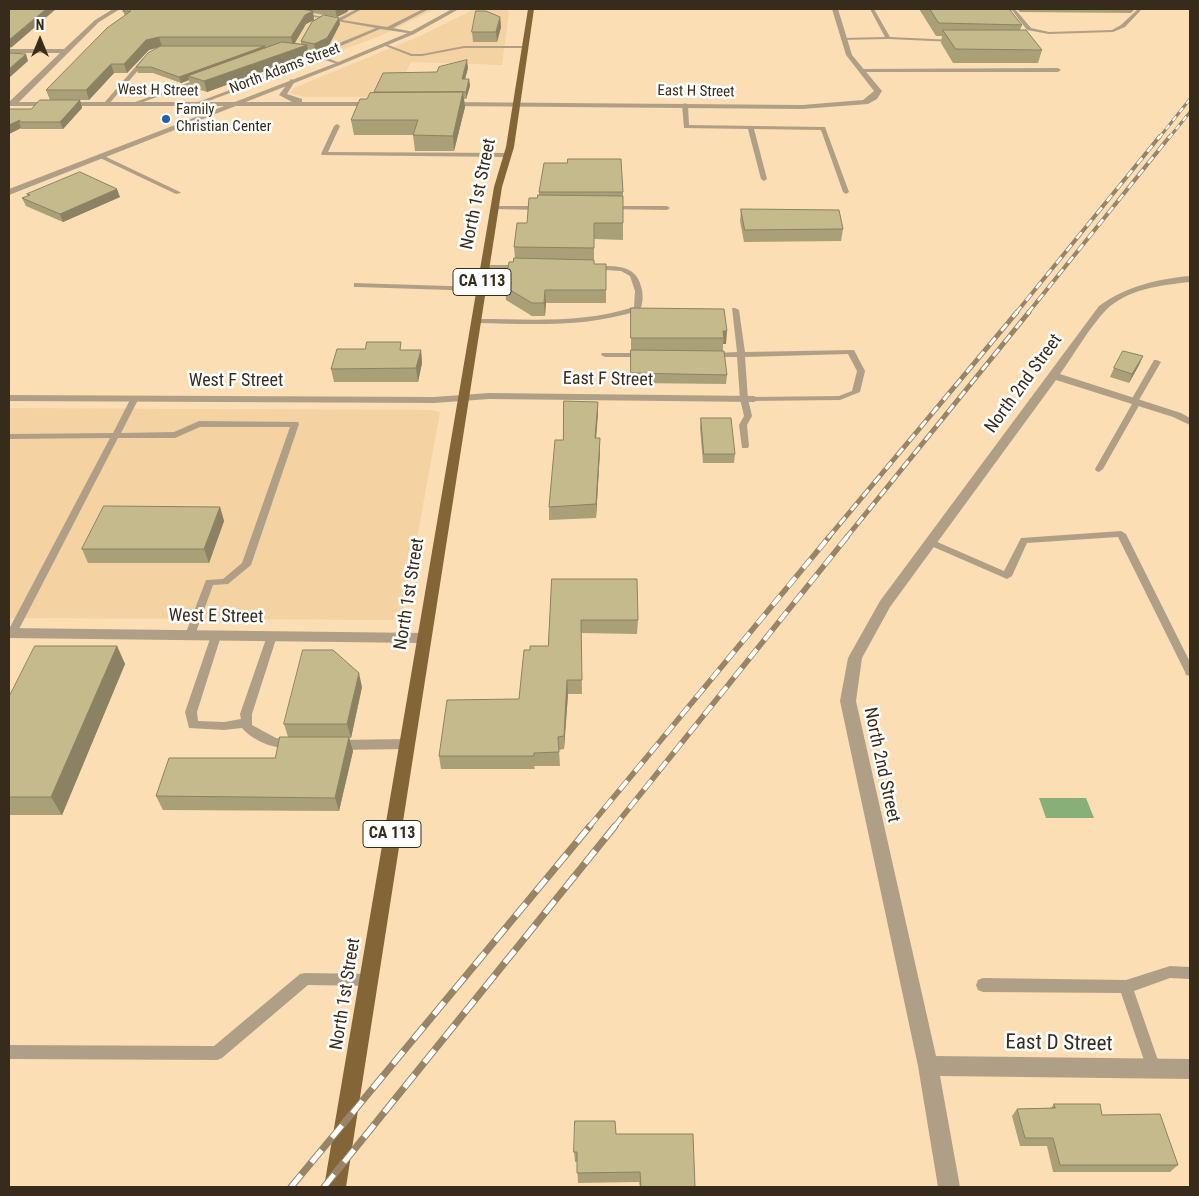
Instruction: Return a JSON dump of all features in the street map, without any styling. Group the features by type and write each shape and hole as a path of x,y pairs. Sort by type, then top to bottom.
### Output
{"main road":[{"name":"North 1st Street","path":"335,1187 484,267 498,187 508,155 531,9"}],"street":[{"path":"10,104 97,21 117,9"},
{"name":"North Adams Street","path":"9,192 228,105 338,64 412,33 456,9"},
{"path":"835,9 842,25 843,38 849,55 861,71"},
{"path":"9,51 67,51"},
{"name":"East H Street","path":"516,103 838,105 865,102 874,97 878,91 861,71"},
{"path":"291,81 284,92 286,97 317,104"},
{"path":"441,104 516,103"},
{"name":"West H Street","path":"10,104 384,104"},
{"name":"North 2nd Street","path":"949,1187 928,1066 848,701 855,658 885,604 932,543 1098,313 1111,301 1128,292 1153,284 1190,279"},
{"path":"1053,375 1190,422"},
{"name":"East F Street","path":"463,399 488,396 749,399"},
{"name":"West F Street","path":"9,398 463,399"},
{"name":"West E Street","path":"10,636 190,635 423,638"},
{"name":"East D Street","path":"928,1066 1190,1069"}],"lane":[{"path":"338,20 360,9"},
{"path":"388,29 427,9 425,9"},
{"path":"872,9 888,38"},
{"path":"1013,9 1030,29 1049,33 1113,31 1123,26 1140,9"},
{"path":"297,13 412,33"},
{"path":"313,24 324,18"},
{"path":"353,37 358,24"},
{"path":"314,55 347,42 353,37 381,28"},
{"path":"843,38 966,41"},
{"path":"296,50 300,42"},
{"path":"385,44 411,55 422,55 464,47 524,47"},
{"path":"288,49 314,55 338,64"},
{"path":"106,104 152,52"},
{"path":"193,105 320,58"},
{"path":"861,71 1058,70"},
{"path":"133,104 207,78"},
{"path":"685,105 686,127 823,128 846,192"},
{"path":"337,126 324,154 508,155"},
{"path":"751,128 764,180"},
{"path":"100,156 178,193"},
{"path":"494,208 552,208"},
{"path":"600,208 667,208"},
{"path":"484,267 534,267"},
{"path":"476,321 553,322 581,320 609,317 637,308 640,304 638,278 628,270 584,268"},
{"path":"357,285 481,289"},
{"path":"736,310 749,399 748,416 744,426 745,446"},
{"path":"700,355 851,352 861,371 856,392 840,398 749,399"},
{"path":"605,354 652,355"},
{"path":"1098,468 1157,362"},
{"path":"10,636 135,398"},
{"path":"9,436 175,435 200,424 295,424 246,565 225,582 209,582 190,635"},
{"path":"932,543 1008,576 1024,540 1122,534 1190,672"},
{"path":"216,636 191,712 193,725 224,726 247,723"},
{"path":"272,636 246,714 247,727 257,735 274,742 299,744"},
{"path":"324,745 406,744"},
{"path":"983,985 1126,987 1170,972 1190,973"},
{"path":"9,1052 217,1053 305,979 369,980"},
{"path":"1126,987 1154,1068"}],"shaded area":[{"path":"239,9 435,9 380,36 326,56 290,46 297,41 305,26 312,19"},
{"path":"475,9 505,9 509,12 502,65 411,62 404,76 375,97 304,97 290,93 294,88 420,36"},
{"path":"9,408 430,410 440,412 403,615 393,620 9,618"},
{"path":"1039,798 1086,798 1094,818 1046,818"}],"building":[{"path":"9,9 46,9 9,40"},
{"path":"127,9 302,9 313,11 305,15 291,37 159,37 146,40 124,64 111,64 86,90 46,90 107,28 131,11 123,11"},
{"path":"930,9 1009,9 1022,25 939,23"},
{"path":"476,11 486,11 500,17 496,32 472,32"},
{"path":"324,15 339,18 327,38 314,44 301,41 312,22"},
{"path":"943,30 1026,30 1042,50 956,49"},
{"path":"282,42 307,45 204,81 188,76"},
{"path":"161,46 265,46 179,77 151,67 136,67 148,53"},
{"path":"9,53 26,54 9,69"},
{"path":"467,60 462,79 469,79 466,92 374,92 383,73 437,72 439,67"},
{"path":"463,92 453,136 413,135 418,120 351,120 360,99 367,99 370,93"},
{"path":"40,100 80,100 60,122 19,122 20,120 9,125 9,109 31,109"},
{"path":"568,159 621,159 623,192 539,192 544,163 567,163"},
{"path":"80,172 117,189 60,214 22,198 30,195 27,194"},
{"path":"538,195 623,196 623,223 594,223 594,248 514,247 517,223 527,223 529,198 537,198"},
{"path":"741,209 839,210 843,229 745,230"},
{"path":"514,258 594,260 594,264 606,264 606,290 545,290 544,303 532,303 505,287 509,262 513,262"},
{"path":"631,308 724,309 727,331 723,331 724,338 631,338"},
{"path":"367,342 401,342 400,350 421,350 416,368 331,369 337,349 365,349"},
{"path":"631,350 724,351 727,375 631,373"},
{"path":"1123,351 1143,356 1132,374 1114,368"},
{"path":"564,401 598,402 595,438 600,438 596,504 549,507 555,440 563,440"},
{"path":"701,418 731,418 735,454 704,454"},
{"path":"104,506 220,507 204,549 82,549"},
{"path":"552,579 637,579 638,620 581,620 582,680 567,680 564,736 558,737 559,752 534,753 534,756 439,756 447,700 519,699 524,650 530,650 530,646 548,646"},
{"path":"35,646 117,646 51,797 9,797 9,697"},
{"path":"303,650 333,650 359,673 347,724 284,724"},
{"path":"280,737 349,737 335,798 156,796 169,758 275,758"},
{"path":"1054,1104 1100,1104 1102,1115 1160,1114 1178,1165 1060,1165 1053,1138 1025,1138 1017,1109 1055,1108"},
{"path":"575,1121 615,1121 616,1134 693,1134 695,1187 641,1187 640,1172 577,1173 577,1152 574,1152"}],"railway":[{"path":"1159,138 1190,99"},
{"path":"1169,138 1190,112"},
{"path":"1016,313 1160,136"},
{"path":"1028,313 1170,136"},
{"path":"828,538 1017,312"},
{"path":"846,538 1029,312"},
{"path":"589,827 829,537"},
{"path":"614,827 847,537"},
{"path":"291,1187 590,826"},
{"path":"324,1187 615,826"}],"place":[{"name":"Family Christian Center","path":"166,119"}]}
